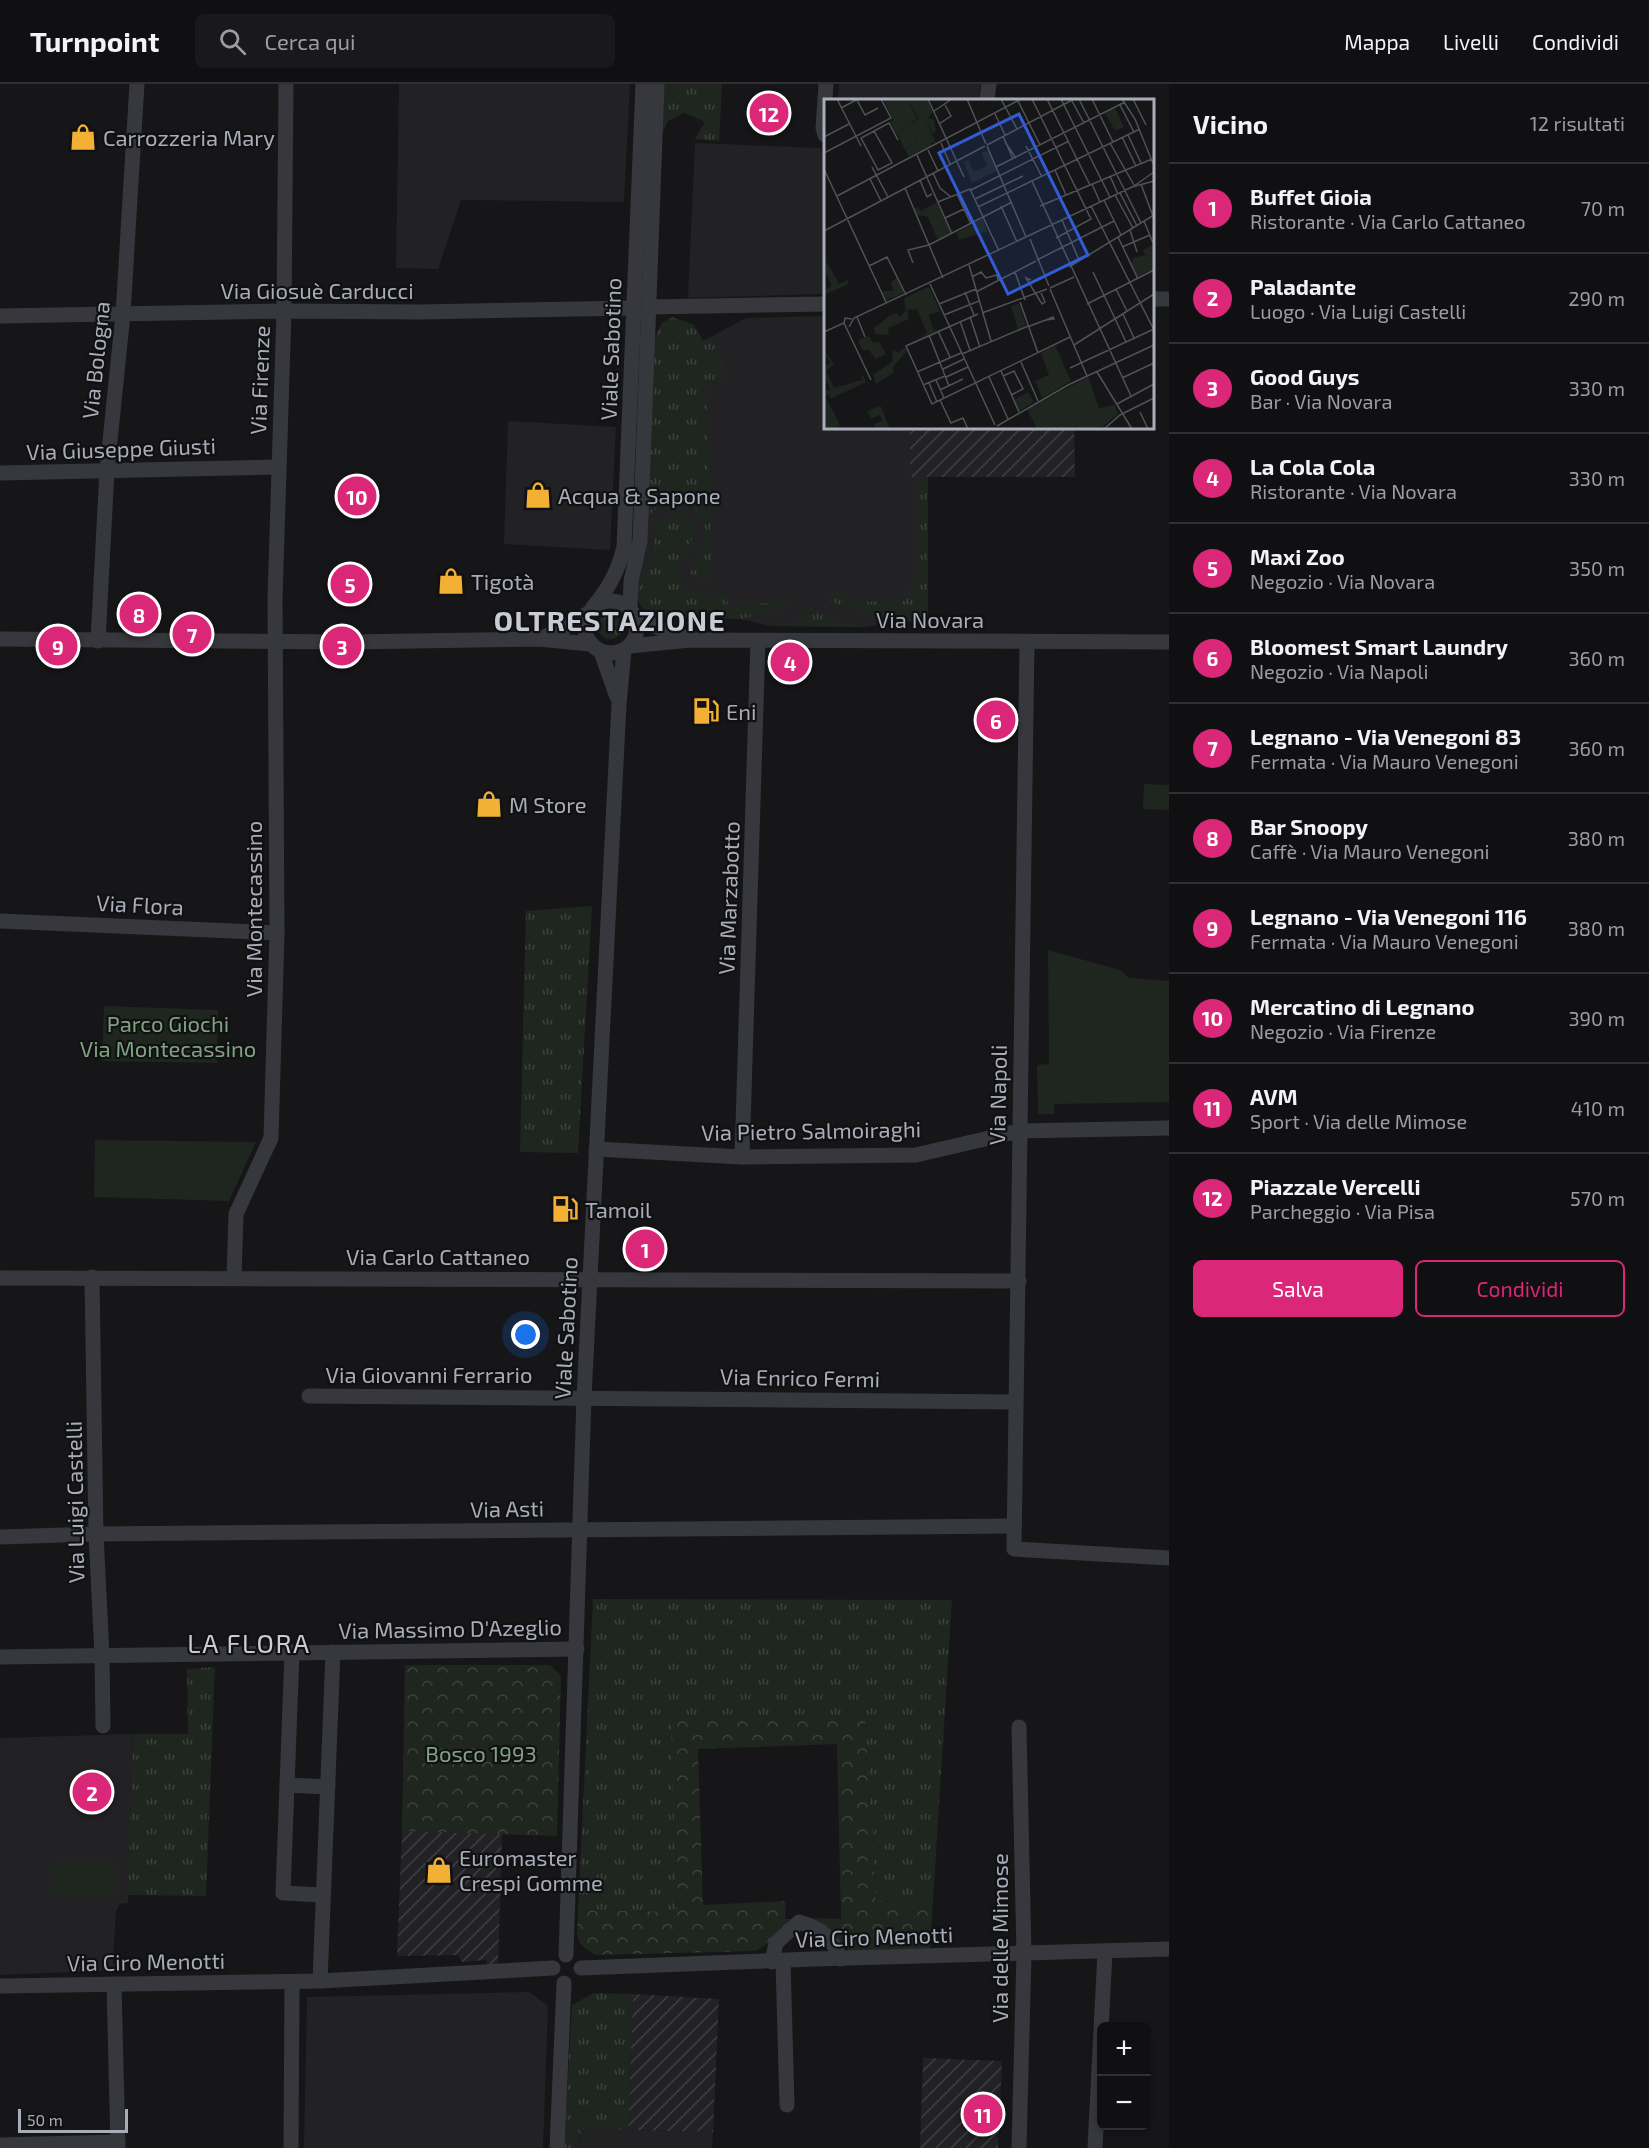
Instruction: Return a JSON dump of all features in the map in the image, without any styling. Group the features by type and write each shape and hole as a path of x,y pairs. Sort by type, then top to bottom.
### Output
{"street":[{"name":"Via Bologna","path":"98,641 107,470 123,314 137,84"},
{"name":"Via Firenze","path":"275,641 284,311 286,84"},
{"name":"Viale Sabotino","path":"633,614 632,581 640,541 643,84"},
{"name":"Viale Sabotino","path":"590,611 610,586 617,572 624,547 657,84"},
{"path":"825,99 826,84"},
{"path":"987,99 989,84"},
{"name":"Via Giosuè Carducci","path":"0,316 284,311 420,312 824,304"},
{"name":"Via Giuseppe Giusti","path":"0,473 278,467"},
{"path":"0,639 275,641 538,639 596,648 608,654 627,648 637,633 633,614 623,604 608,601 572,625 538,639"},
{"path":"590,611 584,630 596,648"},
{"name":"Via Novara","path":"633,614 690,640"},
{"name":"Via Novara","path":"627,648 690,640 1169,642"},
{"name":"Via Montecassino","path":"234,1277 236,1214 271,1138 278,933 275,641"},
{"name":"Via Marzabotto","path":"742,1157 758,641"},
{"name":"Via Napoli","path":"1027,642 1014,1549 1169,1558"},
{"name":"Viale Sabotino","path":"596,648 619,704"},
{"name":"Viale Sabotino","path":"566,1955 584,1397 619,704 627,648"},
{"name":"Via Flora","path":"0,921 278,933"},
{"name":"Via Pietro Salmoiraghi","path":"596,1149 742,1157 916,1155 1019,1131 1169,1128"},
{"name":"Via Luigi Castelli","path":"92,1277 96,1534 103,1726"},
{"name":"Via Carlo Cattaneo","path":"0,1278 1019,1281"},
{"name":"Via Giovanni Ferrario","path":"309,1396 584,1397"},
{"name":"Via Enrico Fermi","path":"584,1397 1015,1402"},
{"name":"Via Asti","path":"0,1537 96,1534 1014,1526"},
{"name":"Via Massimo D'Azeglio","path":"0,1656 577,1649"},
{"path":"292,1652 284,1893 323,1894"},
{"path":"320,1981 333,1652"},
{"name":"Via delle Mimose","path":"1018,1727 1024,1954 1019,2148"},
{"path":"287,1785 328,1786"},
{"path":"786,2105 776,1943 799,1922 811,1925 834,1945 840,1959"},
{"name":"Via Ciro Menotti","path":"581,1968 1169,1949"},
{"path":"1095,2148 1105,1952"},
{"path":"566,1955 571,1955 578,1960 581,1968 576,1980 564,1983 556,1978 553,1968 558,1958 566,1955"},
{"name":"Via Ciro Menotti","path":"0,1986 292,1982 553,1968"},
{"path":"291,2148 292,1982"},
{"path":"556,2148 564,1983"},
{"path":"0,2145 118,2145 114,1984"}],"shaded area":[{"path":"399,84 630,84 624,202 461,200 438,269 396,268"},
{"path":"839,84 981,84 979,99 838,99"},
{"path":"695,143 820,148 824,154 824,294 688,298"},
{"path":"824,316 824,429 910,429 910,477 928,477 928,622 900,621 865,627 770,626 740,619 673,618 656,622 646,614 639,603 656,334 662,323 672,317 694,325 703,341 746,318"},
{"path":"508,421 616,427 610,550 504,544"},
{"path":"910,429 1074,429 1075,477 910,477"},
{"path":"133,1734 128,1903 120,1904 116,1912 113,1961 119,1970 0,1975 0,1738"},
{"path":"402,1831 502,1834 498,1967 487,1966 486,1960 462,1962 458,1955 397,1956"},
{"path":"529,1992 548,2006 543,2148 304,2148 307,1997"},
{"path":"633,1994 719,1999 713,2132 628,2130"},
{"path":"923,2058 1002,2061 998,2148 920,2148"},
{"path":"580,2129 713,2132 712,2148 579,2148"}],"green space":[{"path":"655,84 722,84 719,141 695,139 705,122 684,113 668,121 663,132"},
{"path":"672,317 694,325 703,341 712,337 723,362 724,380 706,382 712,581 699,581 691,576 706,533 701,517 695,510 679,502 670,503 662,505 647,519 653,346 660,329"},
{"path":"916,477 928,477 928,622 900,621 835,603 829,599 829,591 846,591 846,602 906,601 907,589 916,589"},
{"path":"672,513 686,518 693,523 695,529 694,536 678,566 680,579 687,589 701,595 726,594 728,605 787,602 793,603 792,607 740,619 673,618 656,622 641,606 636,587 641,573 652,556 658,525"},
{"path":"811,606 829,619 865,627 770,626 789,624 799,620"},
{"path":"610,615 619,618 622,627 619,636 610,639 601,636 598,627 601,618"},
{"path":"1144,784 1169,785 1169,810 1143,809"},
{"path":"592,906 578,1153 520,1152 526,911"},
{"path":"1048,950 1120,970 1129,978 1169,981 1169,1102 1054,1104 1054,1114 1038,1114 1037,1065 1049,1064"},
{"name":"Parco Giochi Via Montecassino","path":"104,1006 218,1010 217,1063 102,1061"},
{"path":"95,1140 256,1142 229,1201 94,1197"},
{"path":"593,1599 952,1600 933,1902 876,1901 865,1721 672,1721 677,1912 578,1910"},
{"name":"Bosco 1993","path":"405,1665 550,1665 561,1676 557,1836 402,1831"},
{"path":"215,1667 206,1896 128,1895 133,1734 188,1734 187,1669"},
{"path":"865,1720 876,1901 933,1902 930,1953 851,1956 846,1947 810,1922 810,1918 841,1919 837,1744 698,1749 703,1905 786,1901 785,1919 794,1919 788,1930 756,1951 596,1955 579,1941 578,1910 677,1912 671,1721"},
{"path":"115,1861 116,1897 51,1897 51,1862"},
{"path":"594,1993 633,1994 628,2130 580,2129 579,2148 564,2148 572,2005"}],"place":[{"name":"Piazzale Vercelli","path":"769,113"},
{"name":"Carrozzeria Mary","path":"83,137"},
{"name":"Acqua & Sapone","path":"538,495"},
{"name":"Mercatino di Legnano","path":"357,496"},
{"name":"Tigotà","path":"451,581"},
{"name":"Maxi Zoo","path":"350,584"},
{"name":"Bar Snoopy","path":"139,614"},
{"name":"Legnano - Via Venegoni 83","path":"192,634"},
{"name":"Legnano - Via Venegoni 116","path":"58,646"},
{"name":"Good Guys","path":"342,646"},
{"name":"La Cola Cola","path":"790,662"},
{"name":"Eni","path":"706,711"},
{"name":"Bloomest Smart Laundry","path":"996,720"},
{"name":"M Store","path":"489,804"},
{"name":"Tamoil","path":"565,1209"},
{"name":"Buffet Gioia","path":"645,1249"},
{"name":"Paladante","path":"92,1792"},
{"name":"Euromaster Crespi Gomme","path":"439,1870"},
{"name":"AVM","path":"983,2114"}],"district":[{"name":"OLTRESTAZIONE","path":"610,620"},
{"name":"LA FLORA","path":"249,1642"}]}
